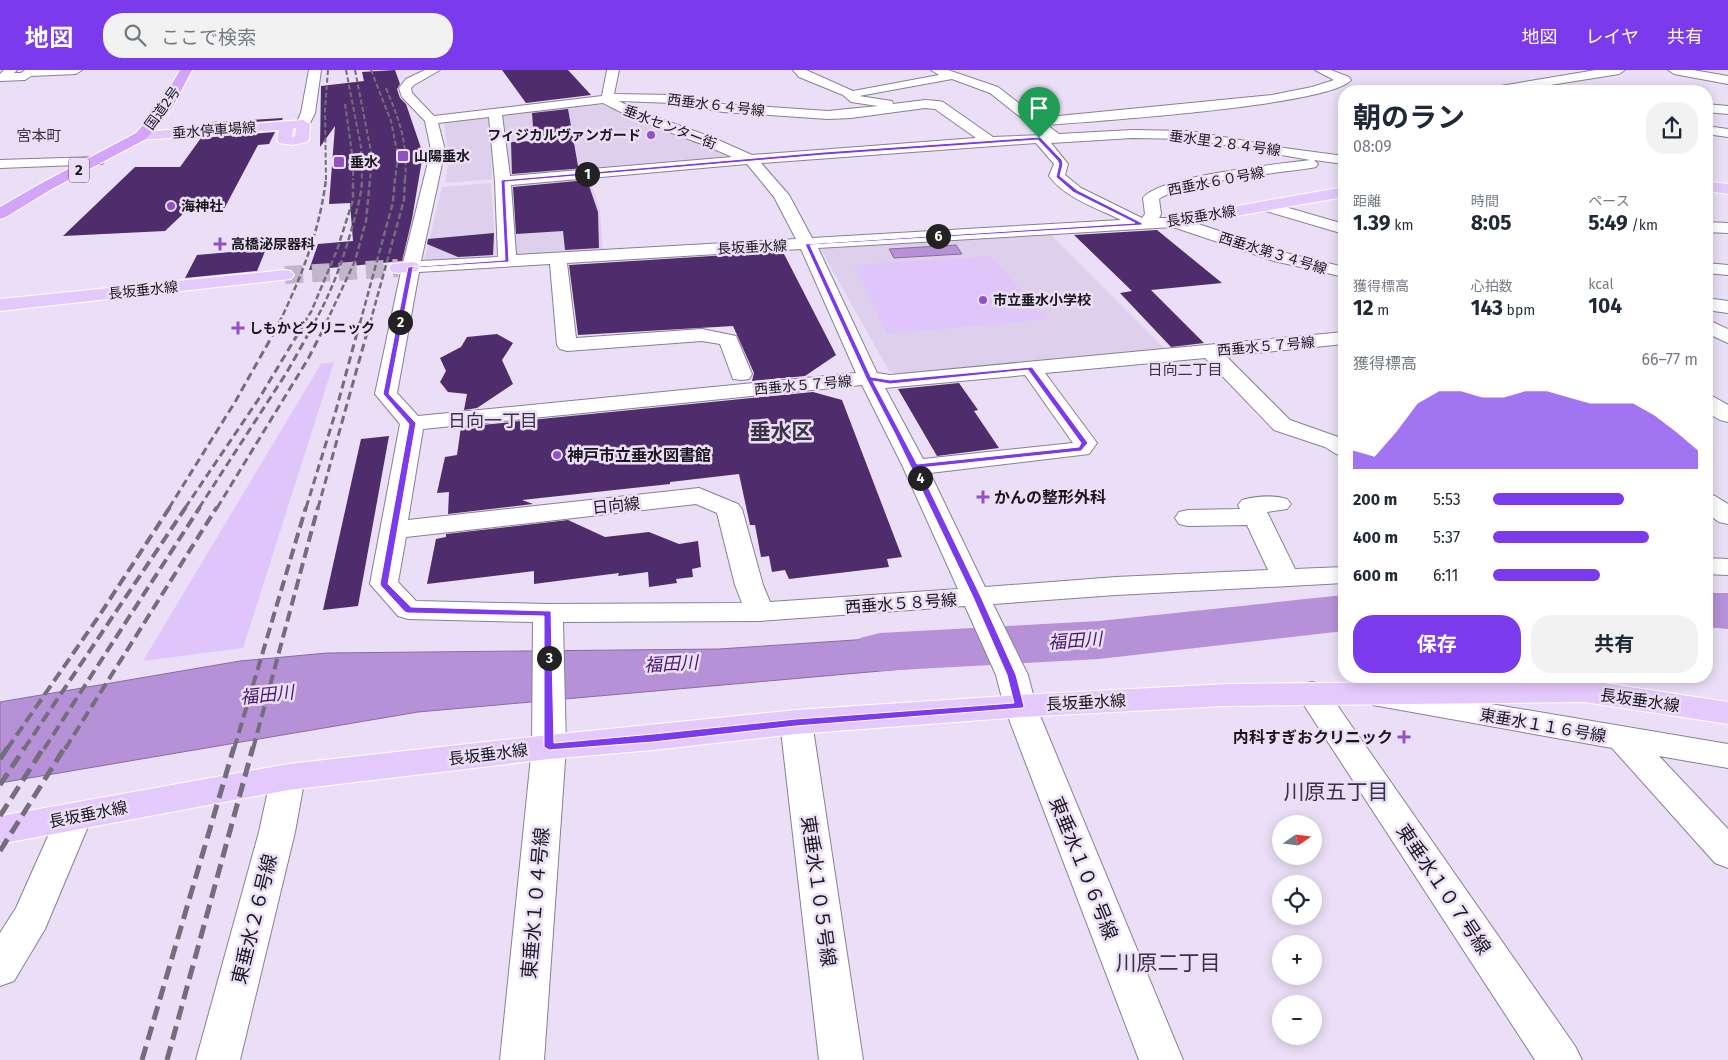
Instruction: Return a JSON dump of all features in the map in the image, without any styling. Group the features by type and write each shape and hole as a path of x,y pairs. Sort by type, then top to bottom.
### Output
{"highway":[{"name":"国道2号","path":"0,214 45,187 141,136 159,117 186,70"}],"main road":[{"name":"垂水停車場線","path":"141,136 303,124"},
{"path":"1713,187 1728,189"},
{"name":"長坂垂水線","path":"1174,222 1338,193"},
{"name":"長坂垂水線","path":"0,305 285,276"},
{"name":"長坂垂水線","path":"0,830 288,777 550,733 653,738 796,722 1016,690 1225,694 1584,691 1728,713"}],"street":[{"path":"4,75 25,76 27,73 76,70"},
{"path":"303,124 308,113 315,70"},
{"path":"607,100 613,70"},
{"path":"799,70 802,74 849,94 856,99 905,106"},
{"path":"937,70 994,90 1054,137"},
{"path":"1035,122 1156,112 1299,95 1323,90 1345,80 1321,70"},
{"path":"1526,85 1619,70"},
{"path":"1674,70 1728,80"},
{"path":"401,76 428,73"},
{"path":"393,530 412,423 386,394 404,267 438,150 430,120 406,94 405,88 410,82 428,73"},
{"path":"849,94 951,76"},
{"path":"1713,88 1728,84"},
{"name":"西垂水６４号線","path":"430,120 623,97 672,99 723,108 828,115 851,114 905,106 957,106"},
{"name":"垂水センター街","path":"607,100 627,112 712,142 751,160 781,195 807,244 869,378 915,467"},
{"path":"1237,102 1252,111 1249,117"},
{"path":"938,105 990,141"},
{"path":"995,106 1014,106"},
{"path":"1713,109 1728,110"},
{"path":"495,112 503,181 508,261"},
{"path":"1713,131 1728,133"},
{"path":"1220,140 1233,132"},
{"name":"垂水里２８４号線","path":"503,181 990,141 1147,134 1190,135 1338,159"},
{"path":"1039,138 1060,160 1061,164 1057,176 1075,191 1144,224"},
{"path":"0,164 97,161"},
{"name":"西垂水６０号線","path":"1144,224 1153,214 1151,198 1166,190 1193,182 1338,161"},
{"path":"1265,206 1338,227"},
{"name":"長坂垂水線","path":"404,267 1174,222"},
{"name":"西垂水第３４号線","path":"1174,222 1285,257 1338,271"},
{"path":"1713,227 1728,228"},
{"path":"1713,253 1728,254"},
{"path":"558,258 567,345 702,335 729,340 741,374"},
{"path":"1713,269 1728,270"},
{"path":"1713,305 1728,307"},
{"path":"1713,330 1728,337"},
{"name":"西垂水５７号線","path":"412,423 869,378 890,382 1338,339"},
{"path":"1210,351 1282,425 1338,445"},
{"path":"915,467 1081,449 1085,443 1030,368"},
{"path":"1713,406 1728,415"},
{"name":"東垂水１０６号線","path":"915,467 980,605 1016,690 1161,1060"},
{"name":"日向線","path":"393,530 699,496 729,508 749,585 760,612"},
{"path":"1713,506 1728,516"},
{"path":"1188,518 1267,510 1285,578"},
{"name":"西垂水５８号線","path":"393,530 384,584 408,610 548,613 760,612 980,605 1116,586 1338,575"},
{"path":"1713,566 1728,567"},
{"name":"東垂水１０４号線","path":"522,1060 550,733 548,613"},
{"name":"東垂水１１６号線","path":"1359,693 1728,756"},
{"name":"東垂水１０７号線","path":"1312,694 1560,1060"},
{"name":"東垂水１０５号線","path":"796,722 841,1060"},
{"path":"1623,739 1728,853"},
{"name":"東垂水２６号線","path":"218,1060 277,832 288,777"},
{"path":"0,968 31,917 74,817"}],"shaded area":[{"path":"604,105 719,149 737,160 507,178 498,114"},
{"path":"490,115 492,179 445,183 449,159 444,121"},
{"path":"589,176 600,210 603,252 512,256 508,183"},
{"path":"491,183 496,257 424,261 442,187"},
{"name":"市立垂水小学校","path":"1048,232 1166,350 901,375 889,371 821,250 830,246"},
{"path":"990,256 1048,319 887,334 855,265"},
{"path":"334,362 243,648 143,661 321,364"}],"water":[{"path":"956,245 962,254 894,258 889,249"},
{"path":"945,634 960,664 418,712 0,783 0,702 240,661 327,653 719,649"}],"building":[{"path":"395,70 400,84 397,89 400,98 406,104 423,154 412,219 402,261 309,270 318,244 353,241 350,203 329,204 335,126 320,147 321,86 364,81 362,72"},
{"path":"502,70 568,70 591,95 526,103"},
{"path":"568,109 578,166 584,165 585,168 512,174 511,142 534,141 532,113"},
{"path":"283,118 282,120 210,125 212,122"},
{"path":"275,132 269,144 258,145 224,209 185,212 165,231 63,236 135,167 180,167 201,138"},
{"path":"587,180 598,212 599,248 565,250 563,231 516,234 513,187"},
{"path":"1157,230 1222,283 1151,290 1204,343 1171,347 1120,293 1132,291 1074,235"},
{"path":"494,233 493,255 458,257 427,244 428,239"},
{"path":"266,249 257,271 185,278 197,255"},
{"path":"775,252 784,254 836,355 805,376 752,381 754,373 733,326 578,335 569,265"},
{"path":"497,334 513,343 502,360 513,384 477,408 464,410 467,394 448,392 440,382 446,371 440,358 461,347 467,337"},
{"path":"959,383 978,410 974,411 999,448 937,456 898,389"},
{"path":"813,392 842,400 902,557 887,559 889,567 789,579 785,570 772,572 769,556 761,557 755,525 750,525 739,474 670,482 670,484 522,500 533,504 448,514 449,492 437,493 445,457 457,455 461,427"},
{"path":"389,436 358,606 323,610 361,439"},
{"path":"568,520 605,537 649,532 679,544 698,541 701,567 692,569 693,577 676,579 677,583 649,587 648,572 618,576 619,573 534,584 534,571 427,584 436,539 446,537 446,534"}],"waterway":[{"name":"福田川","path":"1713,610 1728,611"},
{"name":"福田川","path":"880,652 1099,640 1338,614"}],"tunnel":[{"path":"285,275 398,268"}],"railway":[{"path":"326,179 325,109 328,70"},
{"path":"346,70 361,147 362,179"},
{"path":"355,70 372,157 370,180"},
{"path":"371,70 391,121 398,156 395,180"},
{"path":"386,88 402,133 406,167 405,180"},
{"path":"304,323 311,312 337,250 353,200 353,160 345,104"},
{"path":"279,323 295,289 314,235 326,179"},
{"path":"314,323 333,285 343,258 359,203 362,179"},
{"path":"326,323 355,261 366,221 370,179"},
{"path":"360,323 393,202 395,179"},
{"path":"370,323 404,200 405,179"},
{"path":"169,508 235,402 280,322"},
{"path":"185,508 260,397 305,322"},
{"path":"199,508 287,372 315,322"},
{"path":"217,508 308,359 327,322"},
{"path":"306,508 335,414 360,322"},
{"path":"318,508 370,322"},
{"path":"7,749 99,616 170,507"},
{"path":"24,749 186,507"},
{"path":"44,749 200,507"},
{"path":"65,749 217,507"},
{"path":"234,749 306,507"},
{"path":"253,749 318,507"},
{"path":"0,759 8,747"},
{"path":"0,785 25,747"},
{"path":"0,816 44,747"},
{"path":"0,851 65,747"},
{"path":"142,1060 234,747"},
{"path":"167,1060 253,747"}],"place":[{"name":"フィジカルヴァンガード","path":"651,135"},
{"name":"山陽垂水","path":"403,156"},
{"name":"垂水","path":"339,162"},
{"name":"海神社","path":"171,206"},
{"name":"高橋泌尿器科","path":"220,244"},
{"name":"市立垂水小学校","path":"983,300"},
{"name":"しもかどクリニック","path":"238,328"},
{"name":"神戸市立垂水図書館","path":"557,455"},
{"name":"かんの整形外科","path":"983,497"},
{"name":"内科すぎおクリニック","path":"1404,737"}],"district":[{"name":"宮本町","path":"39,136"},
{"name":"日向二丁目","path":"1185,370"},
{"name":"日向一丁目","path":"493,421"},
{"name":"垂水区","path":"781,432"},
{"name":"川原五丁目","path":"1336,792"},
{"name":"川原二丁目","path":"1168,963"}],"route":[{"path":"1039,138 503,181 508,261 411,267 386,394 412,423 384,584 408,610 548,613 549,747 653,738 796,722 1020,706 1012,675 977,597 900,436 869,378 890,382 1030,368 1085,443 1081,449 915,467 900,436 878,396 869,378 807,244 1141,224 1075,191 1057,176 1061,164 1060,160 1039,138"}]}
